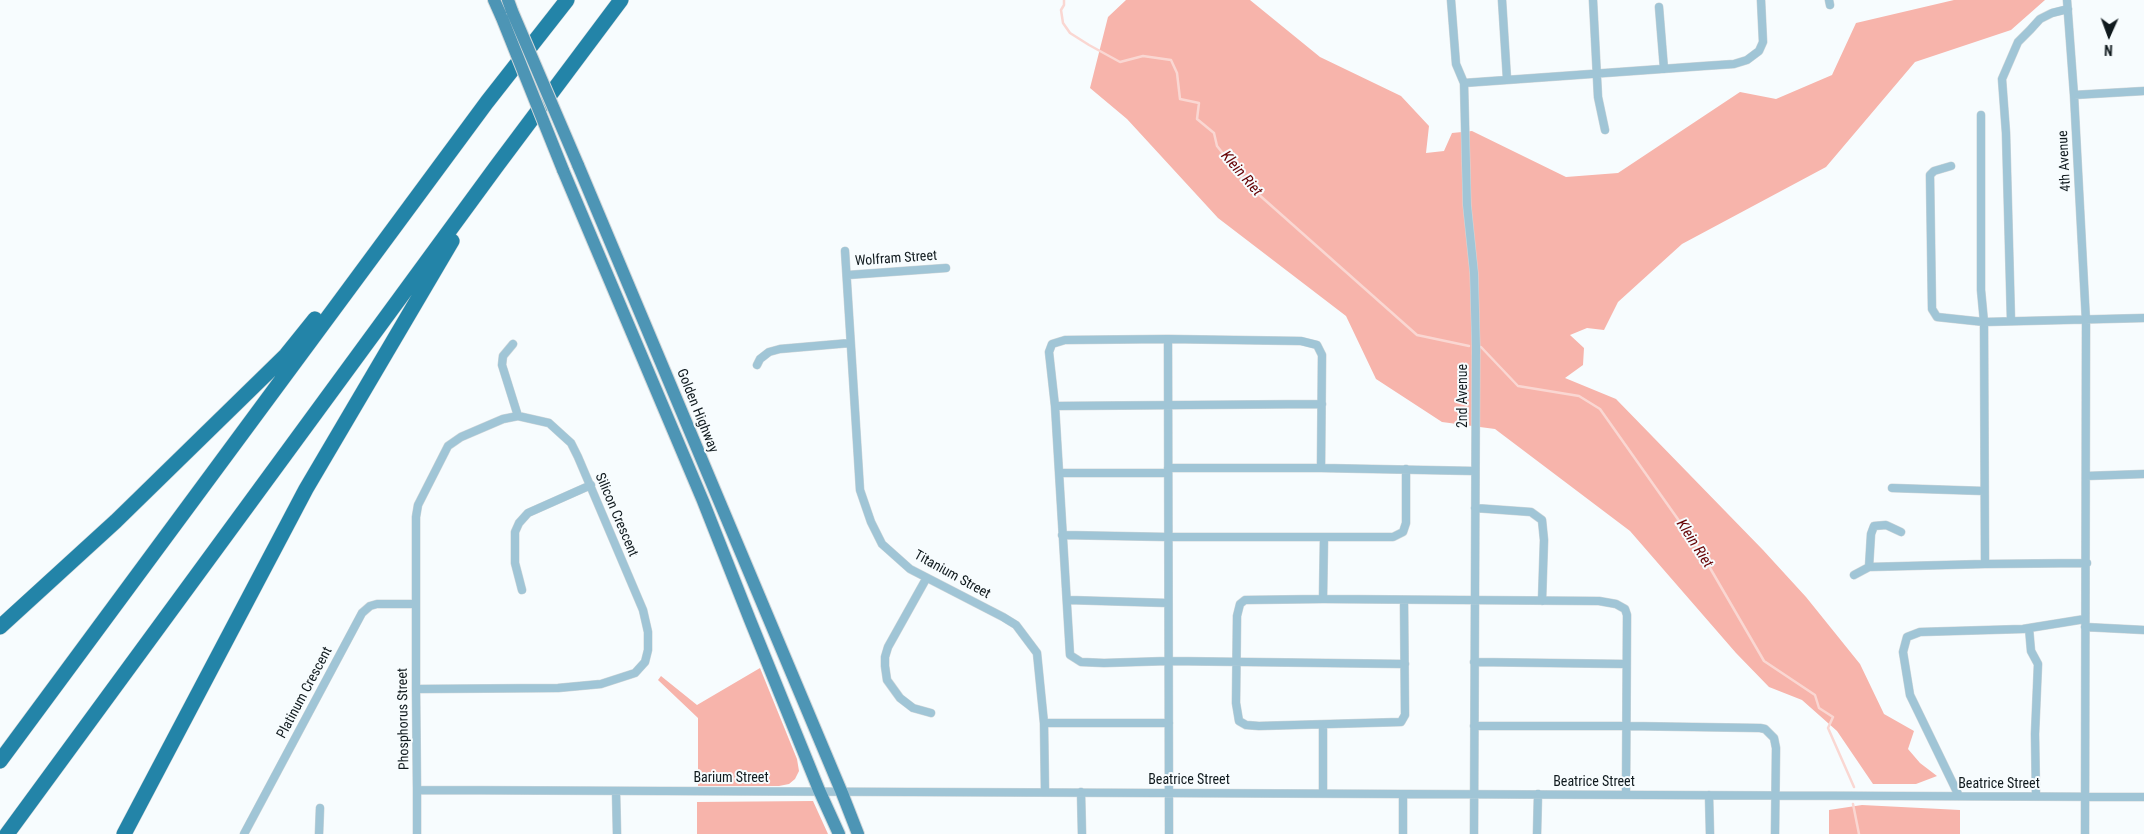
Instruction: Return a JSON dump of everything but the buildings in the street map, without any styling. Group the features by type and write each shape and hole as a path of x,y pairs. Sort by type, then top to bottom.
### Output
{"highway":[{"path":"0,761 487,102 567,0"},
{"path":"7,834 496,166 621,0"},
{"path":"0,627 116,521 286,355 452,151"},
{"path":"124,834 306,489 496,166"}],"main road":[{"name":"Golden Highway","path":"494,0 507,9 578,165 858,834"},
{"name":"Golden Highway","path":"507,9 563,170 703,501 819,790 839,834"}],"street":[{"name":"2nd Avenue","path":"1451,0 1453,47 1456,64 1464,83 1467,205 1474,272 1474,834"},
{"path":"1502,0 1507,79"},
{"path":"1593,0 1600,107 1605,130"},
{"path":"1464,83 1734,64 1747,60 1759,51 1763,42 1761,0"},
{"name":"4th Avenue","path":"2067,0 2086,320 2085,834"},
{"path":"1659,7 1664,69"},
{"path":"2011,321 2006,133 2002,79 2018,42 2040,19 2052,13 2068,9"},
{"path":"2074,95 2144,91"},
{"path":"1981,115 1981,290 1984,322 1985,564"},
{"path":"1951,166 1934,170 1930,176 1932,309 1937,317 1984,322 2144,318"},
{"name":"Titanium Street","path":"845,251 860,490 871,522 882,544 910,568 926,579 1003,617 1016,625 1027,637 1037,653 1044,723 1045,792"},
{"name":"Wolfram Street","path":"848,275 946,268"},
{"path":"1168,339 1168,834"},
{"path":"1321,468 1322,355 1317,346 1310,342 1168,339 1065,340 1052,344 1049,352 1068,600 1069,651 1074,659 1082,662 1104,663 1168,661 1405,664"},
{"path":"757,366 760,359 769,352 780,348 850,343"},
{"path":"513,344 503,356 502,365 518,416"},
{"path":"1054,406 1322,404"},
{"name":"Silicon Crescent","path":"416,604 416,517 418,504 438,462 448,446 461,437 502,419 518,416 549,423 571,443 591,485 643,610 648,632 648,650 642,667 636,673 601,684 558,688 416,689"},
{"path":"1059,473 1321,468 1475,471"},
{"path":"1062,535 1385,537 1403,532 1406,523 1406,469"},
{"path":"2086,476 2144,474"},
{"path":"522,590 515,563 515,532 519,523 528,513 591,485"},
{"path":"1892,488 1984,491"},
{"path":"1475,508 1531,512 1542,520 1544,540 1542,601"},
{"path":"1869,567 1871,534 1874,526 1886,525 1901,532"},
{"path":"1323,599 1324,537"},
{"path":"1854,576 1869,567 2087,563"},
{"path":"926,579 888,647 885,666 887,680 900,698 913,708 931,713"},
{"path":"1404,600 1405,715 1401,722 1323,726 1251,726 1243,724 1237,714 1237,616 1242,602 1250,599 1323,599 1542,601 1616,604 1625,609 1627,615 1626,795"},
{"path":"1068,600 1168,603"},
{"name":"Platinum Crescent","path":"244,834 362,613 370,606 377,604 416,604"},
{"name":"Phosphorus Street","path":"416,604 417,834"},
{"path":"1959,796 1910,695 1903,652 1904,644 1908,637 1920,632 2029,628 2085,623 2144,630"},
{"path":"2029,628 2031,651 2038,664 2035,734 2036,796"},
{"path":"1474,662 1626,664"},
{"path":"1044,723 1169,723"},
{"path":"1323,726 1323,793"},
{"path":"1474,726 1626,726 1765,729 1774,738 1776,748 1776,834"},
{"name":"Barium Street","path":"418,790 819,790 842,793 1045,792"},
{"path":"616,791 617,834"},
{"name":"Beatrice Street","path":"1045,792 2144,797"},
{"path":"1081,792 1082,834"},
{"path":"1403,794 1403,834"},
{"path":"1537,834 1538,794"},
{"path":"1709,795 1710,834"},
{"path":"319,834 320,808"}],"shaded area":[{"path":"1126,0 1250,0 1320,57 1401,96 1429,126 1426,153 1444,151 1452,133 1472,131 1566,177 1618,173 1740,92 1776,99 1832,75 1856,23 1954,0 2045,0 2011,30 1915,62 1826,167 1682,244 1618,302 1604,330 1587,328 1570,335 1584,348 1583,365 1565,378 1616,399 1763,550 1806,597 1860,664 1884,714 1914,731 1908,749 1920,763 1937,776 1916,784 1873,784 1837,731 1802,700 1769,687 1736,653 1630,531 1495,429 1442,422 1376,379 1346,316 1218,218 1127,119 1090,88 1108,17"},
{"path":"760,668 797,759 799,771 795,779 789,784 779,786 698,786 698,718 658,680 661,676 697,705"},
{"path":"813,801 828,834 697,834 697,802"},
{"path":"1862,805 1960,810 1960,834 1829,834 1829,810"}],"waterway":[{"name":"Klein Riet","path":"1064,0 1061,10 1063,23 1070,33 1089,45 1120,62 1143,56 1171,60 1177,73 1180,99 1199,103 1197,119 1214,133 1217,146 1248,185 1417,335 1469,346"},
{"name":"Klein Riet","path":"1481,347 1518,386 1579,396 1600,409 1699,549 1764,661 1815,695 1819,708 1833,717 1828,728 1854,787"},
{"name":"Klein Riet","path":"1853,804 1859,834"}]}
